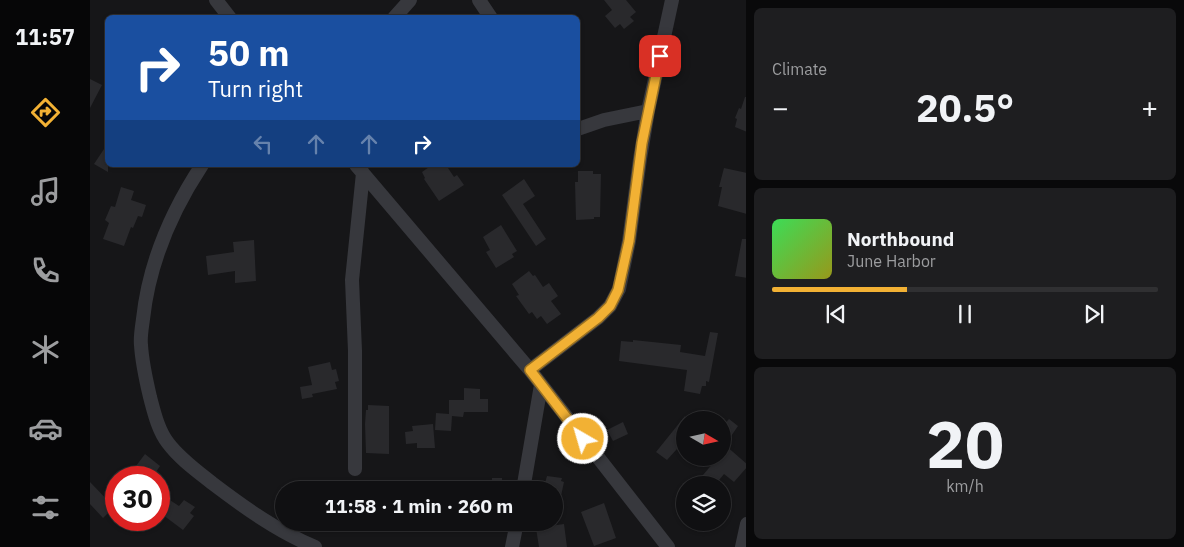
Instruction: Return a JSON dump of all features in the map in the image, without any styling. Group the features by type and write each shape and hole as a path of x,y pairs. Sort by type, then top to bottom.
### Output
{"street":[{"path":"216,0 228,15"},
{"path":"397,15 410,0"},
{"path":"479,0 489,15"},
{"path":"530,370 598,318 610,306 618,290 629,241 648,111 672,0"},
{"path":"580,128 604,120 648,111"},
{"path":"201,167 167,228 154,263 146,297 141,343 147,384 156,417 167,442 188,464 245,509 290,537 314,547"},
{"path":"359,169 530,370 668,547"},
{"path":"355,469 355,351 352,280 359,169"},
{"path":"525,481 542,385"},
{"path":"742,547 746,524"},
{"path":"512,547 515,531"}],"building":[{"path":"604,0 626,0 636,12 630,17 634,21 624,29 620,24 615,28 605,16 612,10"},
{"path":"90,79 102,85 90,108"},
{"path":"746,97 746,132 735,127 737,119 735,118 739,108 741,109"},
{"path":"105,148 105,167 108,167 108,172 94,164"},
{"path":"429,167 447,167 454,177 457,175 464,185 439,201 424,179 422,172"},
{"path":"724,168 746,173 746,214 718,206 722,187 719,187"},
{"path":"578,171 593,171 593,174 601,174 600,217 576,220 575,182 578,182"},
{"path":"524,179 535,196 523,204 546,239 536,246 502,195"},
{"path":"121,187 134,191 131,200 146,205 142,217 138,216 133,228 131,227 124,246 103,239 109,223 105,220 111,206 115,207"},
{"path":"501,225 517,251 512,254 514,257 496,268 486,252 490,250 483,237"},
{"path":"742,239 746,239 746,278 735,276"},
{"path":"254,240 256,281 235,283 235,271 208,275 206,256 234,252 233,242"},
{"path":"529,271 533,276 535,275 543,287 549,283 558,296 551,301 561,314 547,324 541,316 537,319 532,312 529,314 516,296 519,295 512,284"},
{"path":"710,332 718,333 709,382 706,381 706,386 702,386 700,394 684,391 687,370 619,361 621,341 633,342 633,340 681,345 680,352 705,356"},
{"path":"330,362 332,370 336,369 339,381 335,382 337,389 312,394 313,397 302,399 300,387 312,385 308,367"},
{"path":"464,388 480,389 480,399 488,399 488,412 464,412 463,417 452,416 451,431 435,430 436,413 449,414 449,400 464,400"},
{"path":"368,405 389,406 389,454 366,453 365,424"},
{"path":"731,421 738,426 731,436"},
{"path":"623,422 628,434 613,441 607,430"},
{"path":"433,424 435,448 417,448 417,443 406,444 405,432 413,431 412,426"},
{"path":"676,427 676,450 667,460 656,452"},
{"path":"731,450 746,463 746,468 734,482 731,480 731,476 724,474 722,476 703,475 711,466 731,466"},
{"path":"145,454 160,466 136,466"},
{"path":"547,476 562,478 561,481 546,481"},
{"path":"492,478 502,478 502,481 482,481 492,480"},
{"path":"90,482 105,498 105,516 103,518 90,504"},
{"path":"170,500 179,506 184,500 195,507 190,513 194,516 183,530 170,520"},
{"path":"604,503 616,538 594,546 581,512"},
{"path":"563,524 567,547 539,547 536,531 563,531"}],"route":[{"path":"583,439 530,370 598,318 610,306 618,290 629,241 642,143 660,56"}]}
